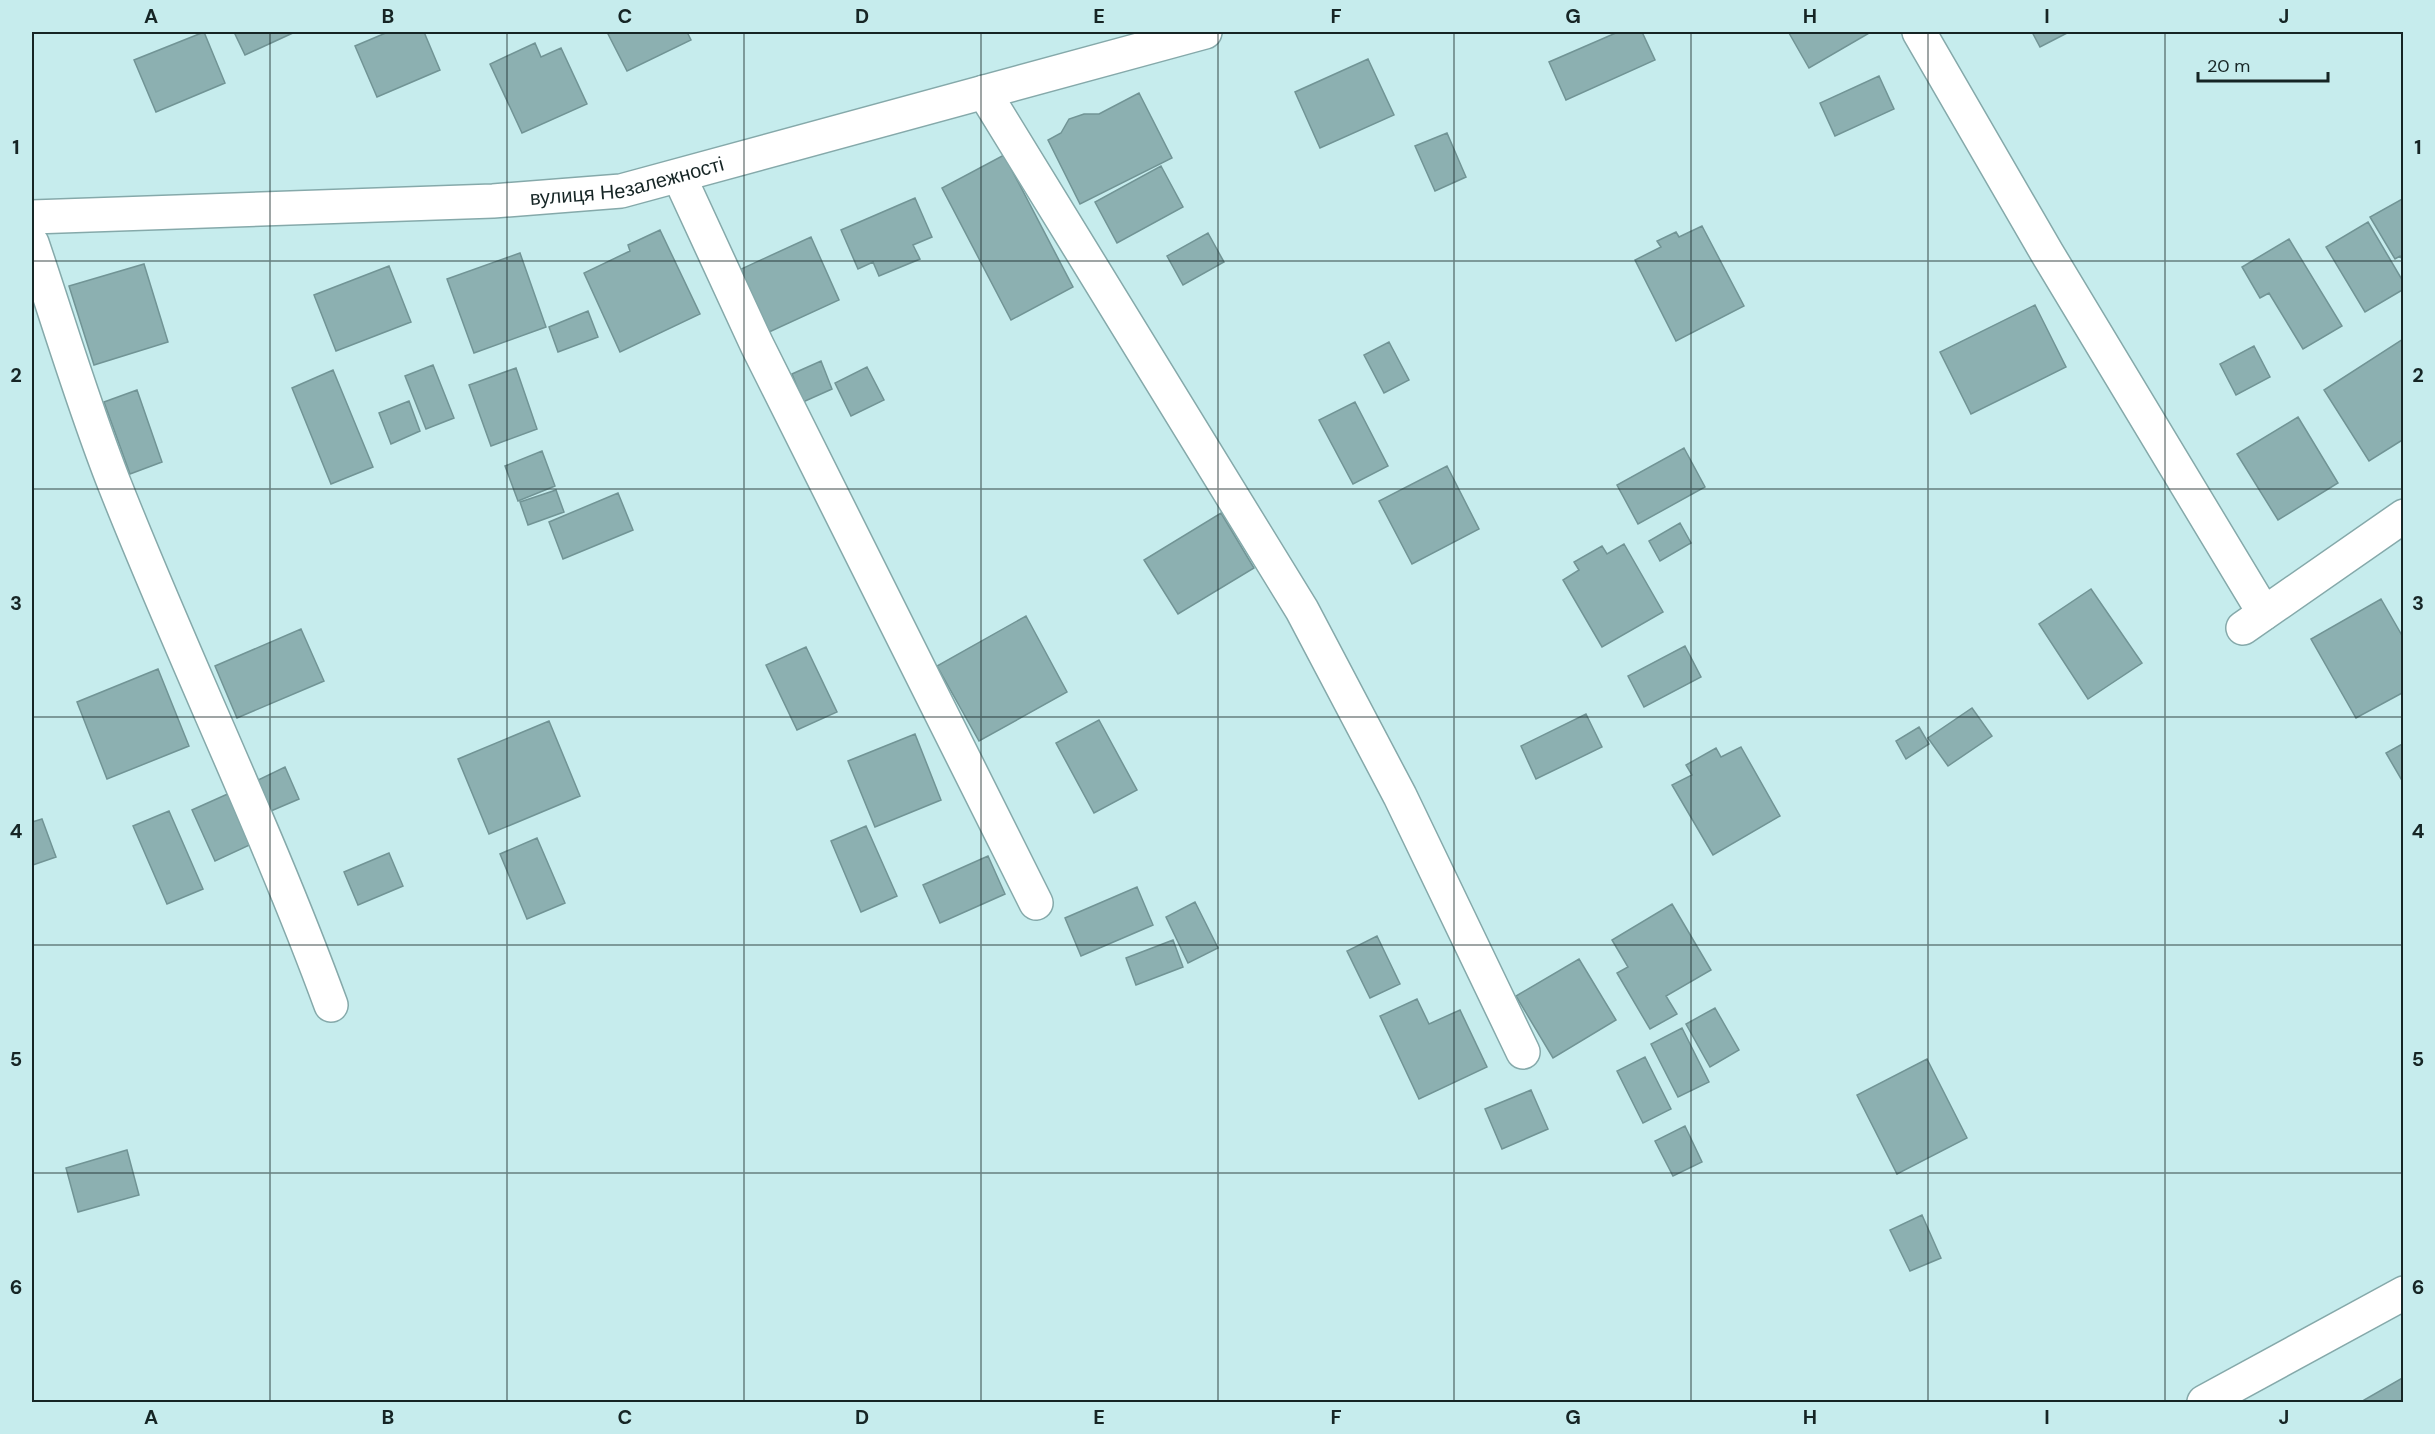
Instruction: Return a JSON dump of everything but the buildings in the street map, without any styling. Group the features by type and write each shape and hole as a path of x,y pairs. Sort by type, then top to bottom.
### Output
{"street":[{"name":"вулиця Незалежності","path":"32,217 493,201 621,191 1204,32"},
{"path":"1919,32 2047,253 2254,620 2403,516"},
{"path":"984,92 1302,610 1400,796 1523,1052"},
{"path":"679,176 757,345 1035,903"},
{"path":"32,243 113,480 205,705 296,910 331,1005"},
{"path":"2204,1402 2403,1293"}]}
